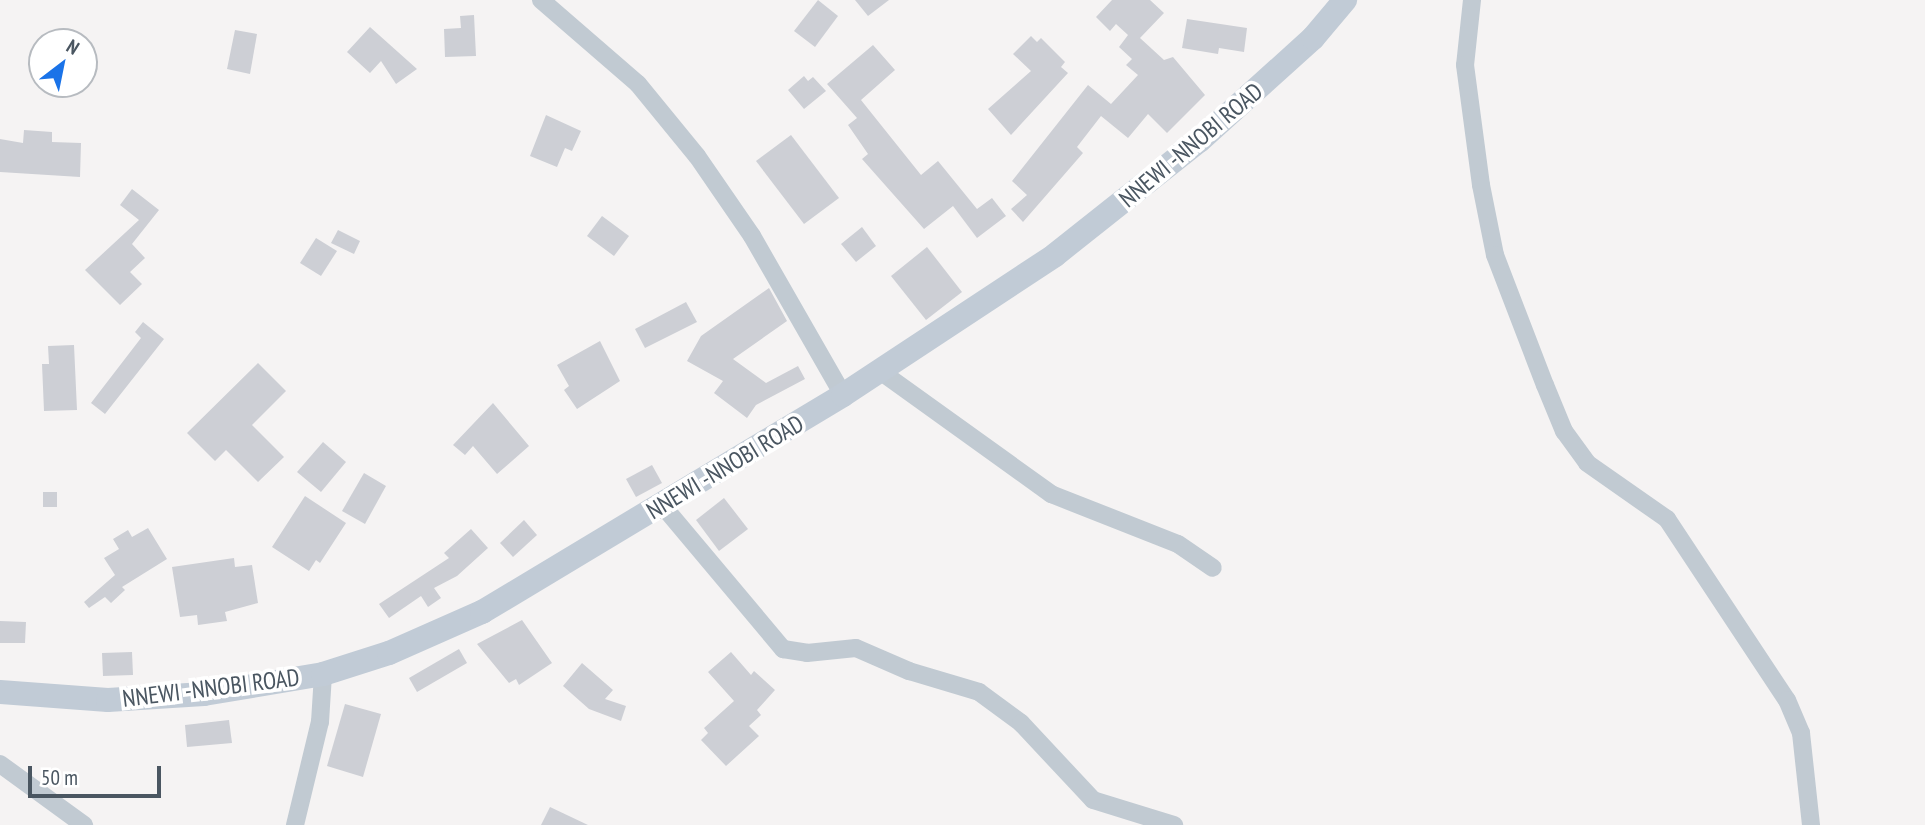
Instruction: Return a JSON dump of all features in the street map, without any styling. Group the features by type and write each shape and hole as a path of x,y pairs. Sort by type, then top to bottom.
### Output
{"main road":[{"name":"NNEWI -NNOBI ROAD","path":"0,692 108,700 204,694 323,674 389,653 482,612 663,506 843,395 1055,255 1150,183 1313,38 1345,0"}],"street":[{"path":"541,0 638,84 697,156 752,236 843,395"},
{"path":"1472,0 1465,65 1481,185 1495,255 1545,385 1564,431 1587,463 1667,519 1787,700 1801,733 1811,825"},
{"path":"880,371 1051,494 1178,544 1213,568"},
{"path":"663,506 783,649 807,653 856,648 979,692 1021,723 1093,800 1174,825"},
{"path":"295,825 320,722 323,674"},
{"path":"0,764 73,822"}],"building":[{"path":"818,0 838,16 815,47 794,31"},
{"path":"855,0 889,0 868,16"},
{"path":"1112,0 1150,0 1164,13 1140,38 1164,60 1173,57 1205,95 1167,133 1148,114 1128,138 1101,116 1077,147 1083,153 1023,222 1011,209 1027,195 1012,181 1088,85 1111,104 1138,75 1126,65 1132,59 1119,47 1128,35 1116,24 1110,31 1096,17"},
{"path":"474,15 476,56 445,57 444,29 461,28 460,16"},
{"path":"1187,19 1247,28 1244,52 1219,48 1218,54 1182,48"},
{"path":"370,27 417,69 396,84 381,61 370,73 347,52"},
{"path":"235,30 257,34 250,74 227,69"},
{"path":"1031,36 1037,42 1041,38 1065,62 1061,67 1068,73 1011,135 988,109 1031,71 1013,54"},
{"path":"873,45 895,70 861,100 921,175 938,161 977,209 992,198 1006,216 977,238 953,206 924,229 862,159 868,154 848,125 857,118 827,84"},
{"path":"804,76 808,81 813,77 826,91 804,109 788,90"},
{"path":"546,115 581,131 572,151 565,148 557,167 530,156"},
{"path":"24,130 52,132 52,142 81,143 80,177 0,172 0,139 23,143"},
{"path":"791,135 839,198 804,224 756,161"},
{"path":"132,189 159,210 132,244 145,258 130,272 142,284 120,305 85,270 139,220 120,205"},
{"path":"602,216 629,236 614,256 587,236"},
{"path":"862,227 876,246 856,262 841,244"},
{"path":"338,230 360,241 354,254 331,243"},
{"path":"316,238 337,251 321,276 300,263"},
{"path":"927,247 962,292 926,320 891,276"},
{"path":"769,288 787,321 733,359 766,383 798,366 805,379 756,405 747,418 714,393 723,381 687,361 701,336"},
{"path":"686,302 697,322 645,348 635,329"},
{"path":"143,322 164,339 105,414 91,403 141,338 135,332"},
{"path":"600,341 620,381 577,409 564,390 569,386 557,365"},
{"path":"74,345 77,410 44,411 42,364 49,364 48,346"},
{"path":"258,363 286,391 252,425 284,457 258,482 226,450 215,461 187,433"},
{"path":"493,403 529,446 497,474 473,446 465,455 453,445"},
{"path":"323,442 346,462 321,492 297,472"},
{"path":"652,465 662,483 636,497 626,479"},
{"path":"364,473 386,486 365,524 342,511"},
{"path":"43,492 57,492 57,507 43,507"},
{"path":"305,496 346,523 320,563 316,560 309,571 272,547"},
{"path":"724,498 748,529 719,551 696,520"},
{"path":"524,520 537,535 513,557 500,543"},
{"path":"148,528 167,559 122,587 125,590 111,603 105,597 89,608 84,602 115,575 104,558 119,549 113,539 128,530 132,537"},
{"path":"471,529 488,548 457,576 434,588 441,598 428,607 421,596 389,618 379,604 449,558 444,553"},
{"path":"234,558 235,567 252,565 258,603 225,612 227,621 198,625 197,615 180,617 172,567"},
{"path":"522,620 552,663 519,685 516,679 509,683 477,644"},
{"path":"0,621 26,622 25,643 0,643"},
{"path":"459,649 467,663 417,692 409,678"},
{"path":"132,652 133,675 103,676 102,653"},
{"path":"731,652 751,675 754,671 775,690 757,710 761,715 749,726 759,736 726,766 701,740 708,733 704,728 734,701 708,672"},
{"path":"582,663 613,690 605,699 626,706 621,721 589,709 563,686"},
{"path":"345,704 381,714 363,777 327,766"},
{"path":"229,720 232,743 187,747 185,725"},
{"path":"550,807 588,825 541,825"}]}
